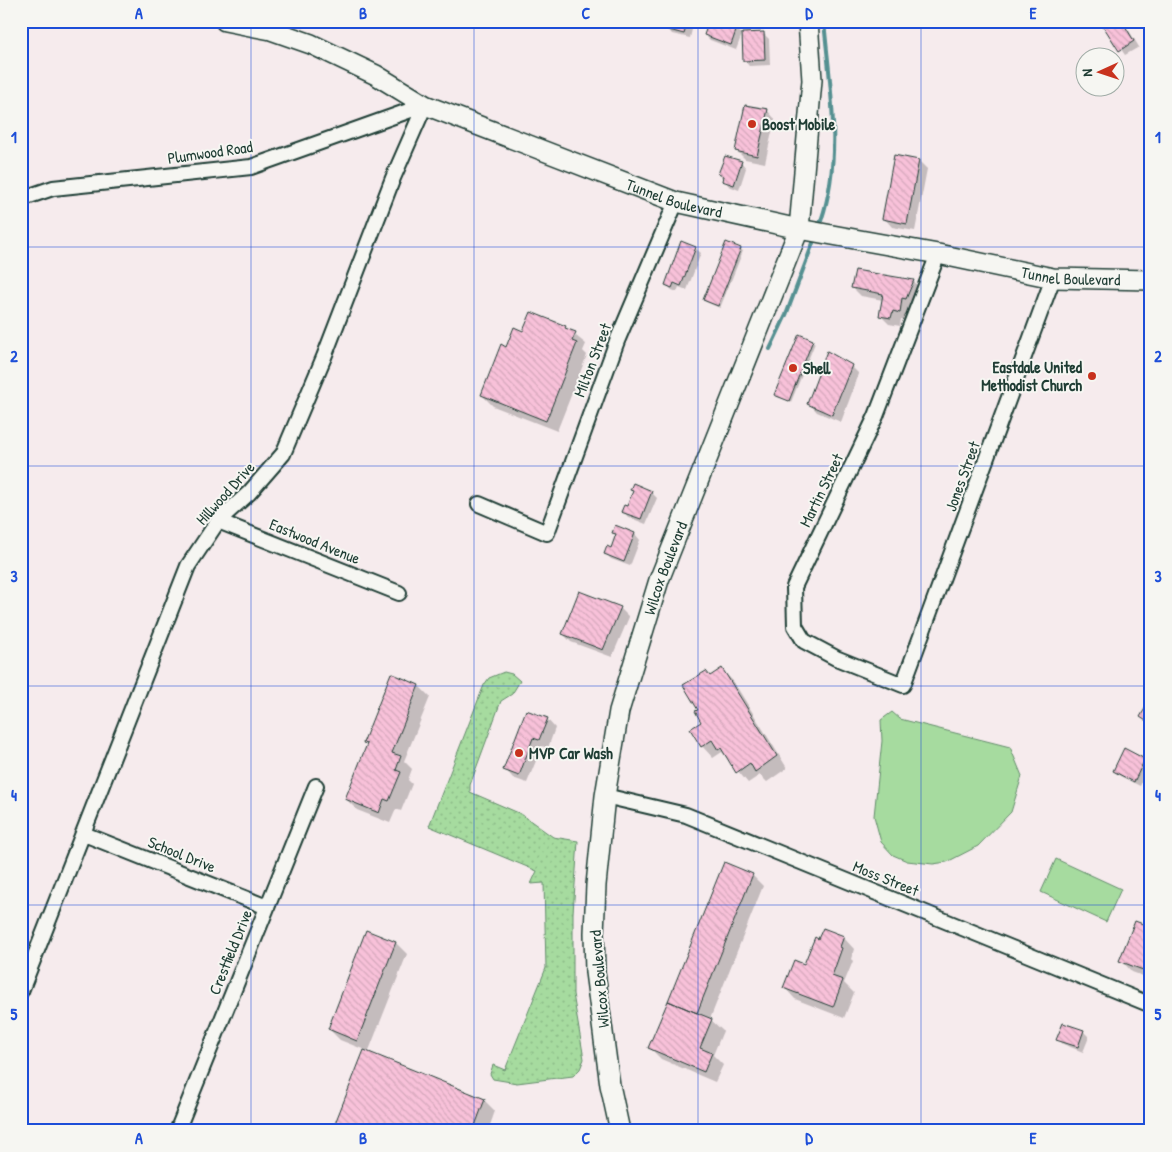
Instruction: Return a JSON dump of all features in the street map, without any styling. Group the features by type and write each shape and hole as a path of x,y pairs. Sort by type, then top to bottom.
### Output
{"main road":[{"name":"Tunnel Boulevard","path":"226,21 271,30 311,44 376,75 425,104 676,202 799,229 938,254 1053,278 1151,280"},
{"name":"Wilcox Boulevard","path":"620,1131 610,1085 595,972 595,914 605,796 619,711 659,580 799,229 812,80 808,21"}],"street":[{"name":"Plumwood Road","path":"21,199 53,188 250,167 425,104"},
{"name":"Hillwood Drive","path":"21,991 188,566 218,521 249,492 283,454 324,357 425,104"},
{"name":"Milton Street","path":"480,504 547,533 617,341 676,202"},
{"name":"Martin Street","path":"903,685 836,658 804,641 795,626 794,587 876,416 938,254"},
{"name":"Jones Street","path":"903,685 1053,278"},
{"name":"Eastwood Avenue","path":"218,521 399,593"},
{"name":"Crestfield Drive","path":"176,1131 316,786"},
{"name":"Moss Street","path":"605,796 686,815 1151,1005"},
{"name":"School Drive","path":"84,834 267,907"}],"green space":[{"path":"504,672 512,674 520,681 512,694 501,701 470,785 470,792 521,814 553,837 578,841 573,913 573,994 584,1059 580,1069 573,1076 517,1083 493,1079 490,1074 493,1065 505,1070 546,968 544,883 531,884 537,871 429,826 484,685 489,678"},
{"path":"892,712 900,719 1010,747 1022,776 1011,812 978,846 947,862 933,864 907,861 893,855 881,842 874,816 882,741 881,720"},
{"path":"1056,859 1121,889 1106,922 1041,892"}],"building":[{"path":"667,21 688,21 684,34 665,29"},
{"path":"709,21 718,21 737,28 731,45 704,35"},
{"path":"1100,21 1122,21 1134,41 1124,48 1117,48"},
{"path":"764,32 765,60 743,61 742,33"},
{"path":"745,105 768,109 757,156 735,151"},
{"path":"894,155 919,160 907,224 882,219"},
{"path":"725,156 742,161 734,185 722,181 723,176 718,174"},
{"path":"681,241 696,247 681,286 674,283 672,288 665,285"},
{"path":"726,242 741,248 718,306 703,300"},
{"path":"855,270 914,280 906,299 902,298 900,313 893,311 891,318 879,316 883,294 851,288"},
{"path":"531,312 576,332 572,341 577,343 546,421 481,395 501,344 506,347 514,327 523,331"},
{"name":"Shell","path":"799,334 813,340 789,401 774,395"},
{"path":"827,351 852,365 832,415 807,404"},
{"path":"633,483 652,491 641,519 621,512 624,505 627,506 633,491 630,490"},
{"path":"615,525 635,533 624,562 604,554 607,546 611,548 616,534 612,533"},
{"path":"579,591 621,607 603,650 562,634"},
{"path":"722,668 777,756 755,772 750,763 736,773 721,748 718,750 712,740 701,747 690,729 701,722 695,711 698,710 683,685 706,671 710,676"},
{"path":"391,673 419,685 392,753 401,756 396,770 401,772 389,801 384,799 379,813 345,799 367,744 363,743"},
{"path":"1151,700 1151,724 1140,717"},
{"name":"MVP Car Wash","path":"526,710 548,718 539,740 533,738 519,776 503,770"},
{"path":"1124,748 1145,759 1134,782 1113,771"},
{"path":"724,862 753,874 697,1013 668,1001"},
{"path":"1135,921 1151,927 1151,973 1119,961"},
{"path":"823,928 844,936 840,947 842,948 832,976 843,980 833,1007 783,988 794,960 804,964 815,937 818,939"},
{"path":"366,930 396,942 357,1041 328,1029"},
{"path":"668,1001 712,1019 700,1048 712,1053 704,1072 648,1048"},
{"path":"1063,1023 1084,1030 1078,1047 1056,1040"},
{"path":"364,1050 485,1099 473,1131 332,1131"}],"waterway":[{"path":"821,221 832,172 833,147 833,122 824,21"},
{"path":"770,349 786,315 813,243"}],"place":[{"name":"Boost Mobile","path":"752,124"},
{"name":"Shell","path":"793,368"},
{"name":"Eastdale United Methodist Church","path":"1092,376"},
{"name":"MVP Car Wash","path":"519,753"}]}
